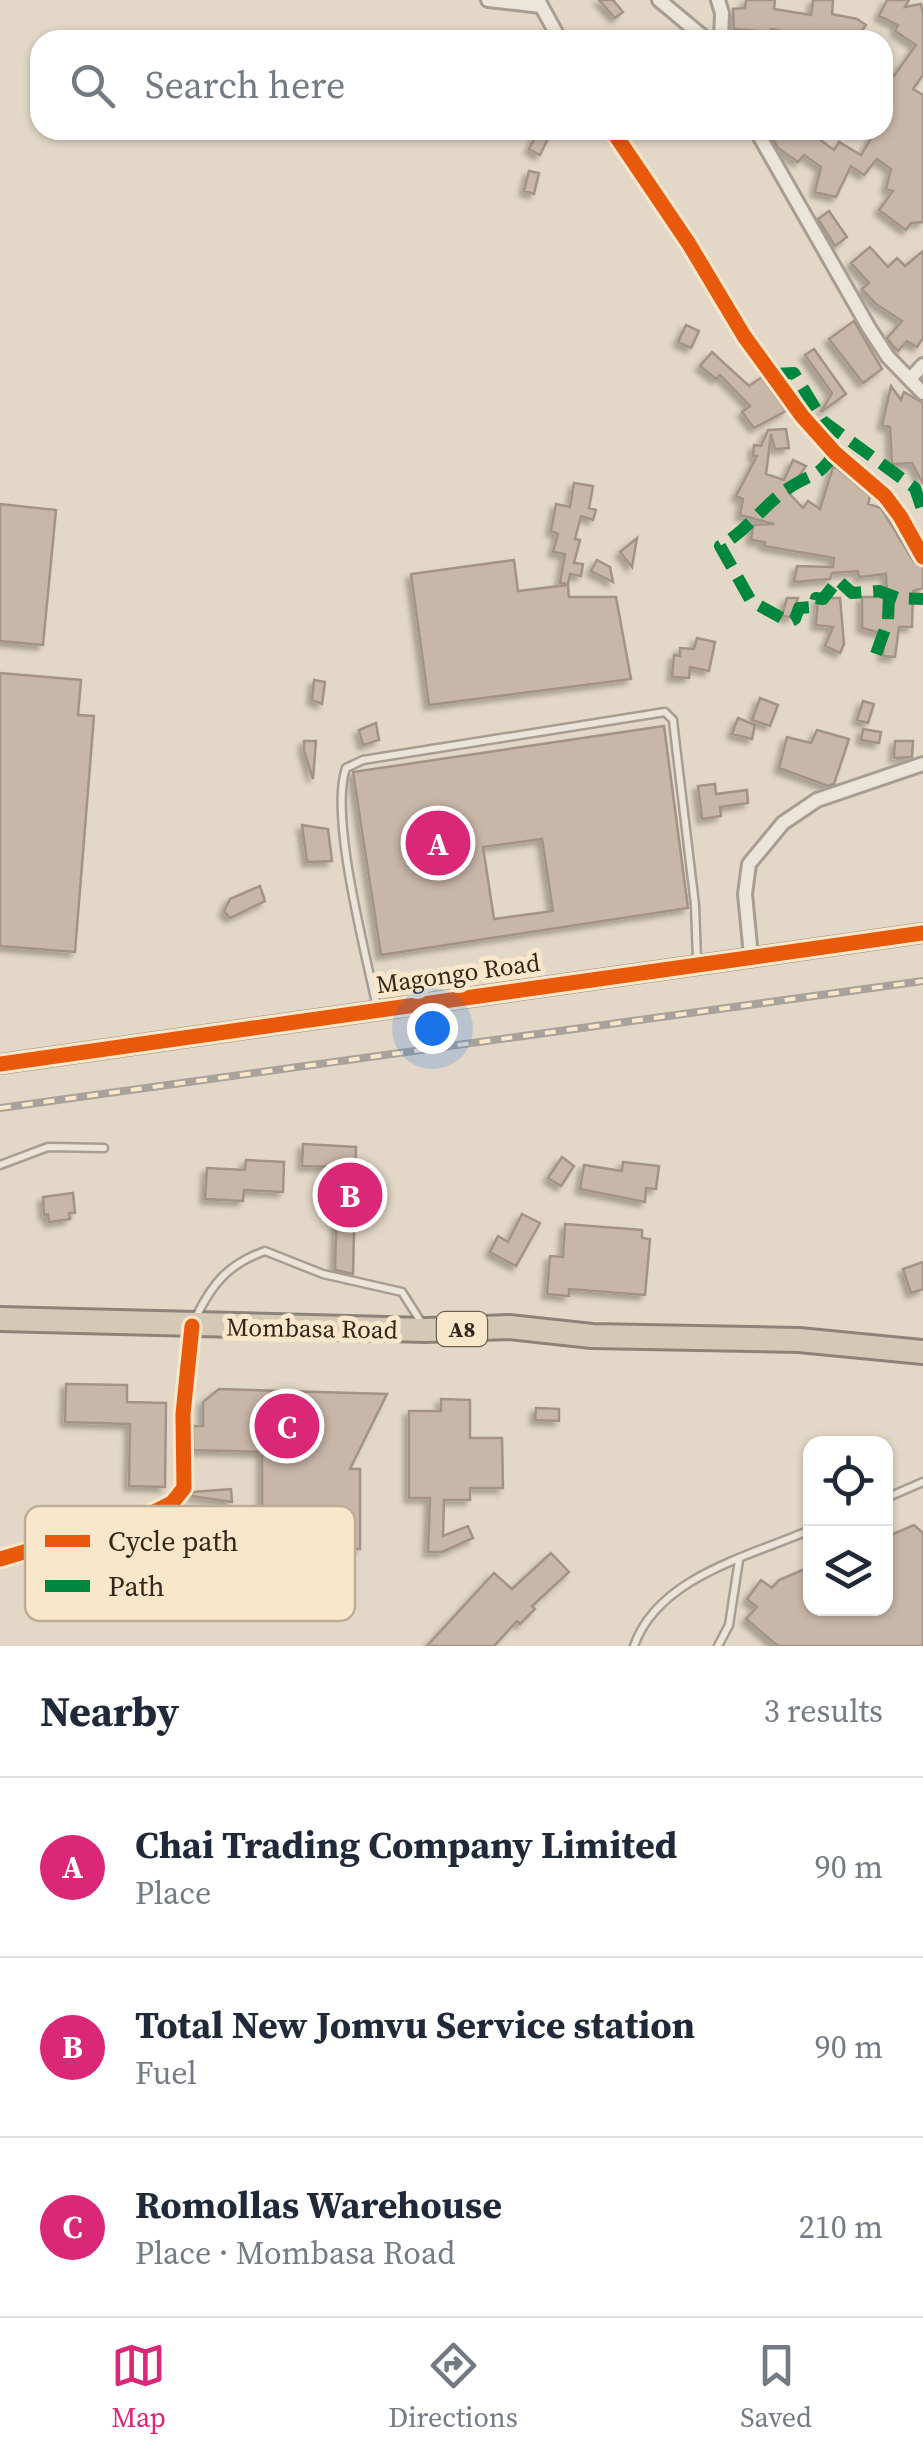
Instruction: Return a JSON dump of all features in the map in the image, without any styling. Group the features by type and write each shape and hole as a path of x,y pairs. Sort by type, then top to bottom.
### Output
{"highway":[{"name":"Mombasa Road","path":"0,1319 426,1330 509,1327 592,1336 798,1340 923,1352"}],"street":[{"path":"488,0 540,3 555,30"},
{"path":"659,0 695,30"},
{"path":"718,0 722,30"},
{"path":"619,140 689,244 744,336 802,416 835,453 884,496 923,557"},
{"path":"762,140 869,328 888,357 923,393"},
{"path":"910,379 923,365"},
{"path":"751,956 746,878 749,864 783,823 817,800 923,764"},
{"name":"Magongo Road","path":"0,1064 923,933"},
{"path":"168,1506 184,1488 183,1414 192,1326"},
{"path":"0,1559 25,1552"}],"lane":[{"path":"378,1010 349,870 341,793 346,768 363,760 666,712 673,720 676,738 695,905 697,964"},
{"path":"0,1165 48,1148 104,1148"},
{"path":"192,1326 208,1291 222,1274 238,1261 265,1250 323,1274 402,1292 426,1330"},
{"path":"893,1495 923,1482"},
{"path":"634,1646 640,1631 669,1598 716,1568 803,1533"},
{"path":"721,1645 729,1625 739,1558"}],"building":[{"path":"599,0 613,0 623,12 615,18"},
{"path":"746,0 775,0 774,9 811,15 813,0 833,0 832,14 866,25 862,30 734,29 733,9 745,8"},
{"path":"887,0 909,0 905,7 921,4 923,13 923,75 913,89 923,95 923,222 911,223 906,230 879,210 893,191 886,189 891,169 877,159 864,175 851,166 836,197 815,192 821,167 804,155 798,162 774,140 820,140 834,150 839,142 861,155 870,140 893,140 893,77 916,45 895,31 898,25 879,16"},
{"path":"534,140 547,140 540,155 529,149"},
{"path":"529,171 539,173 534,194 524,191"},
{"path":"829,211 847,237 835,246 818,219"},
{"path":"870,247 888,267 897,258 905,266 923,251 923,338 917,347 907,341 898,351 893,346 887,338 902,321 862,289 869,283 851,263"},
{"path":"854,321 882,369 863,383 829,339"},
{"path":"686,325 699,331 691,348 678,342"},
{"path":"814,349 846,394 821,412 832,393 805,355"},
{"path":"712,352 749,386 762,377 786,411 754,428 742,412 750,406 720,375 716,379 700,366"},
{"path":"891,386 901,400 904,392 923,403 923,484 912,463 892,464 890,427 882,425"},
{"path":"786,429 789,448 775,449 771,434 766,474 784,480 793,460 806,466 788,492 803,508 808,501 820,509 833,467 837,468 870,496 868,504 881,508 914,562 923,567 923,588 913,591 912,627 899,627 895,657 883,656 885,634 862,628 862,597 887,597 886,574 859,577 858,571 832,573 830,579 794,582 797,566 833,567 834,558 764,546 765,542 751,540 753,525 774,524 740,515 743,499 736,496 757,456 753,456 754,445 761,446 768,430"},
{"path":"574,483 593,486 589,508 596,510 593,520 581,516 574,563 583,564 581,576 570,574 568,584 560,583 565,554 553,552 558,534 551,531 556,504 570,507"},
{"path":"0,504 56,510 43,645 0,641"},
{"path":"637,538 632,567 620,552"},
{"path":"514,560 518,591 568,585 569,597 616,597 631,679 429,705 411,574"},
{"path":"597,560 610,567 613,582 591,571"},
{"path":"787,598 798,598 791,618 782,615"},
{"path":"818,598 840,598 844,644 840,653 825,646 833,627 816,625"},
{"path":"697,638 715,642 709,671 690,667 689,678 672,677 674,655 680,656 680,648 694,649"},
{"path":"0,673 81,680 78,715 94,716 75,952 0,946"},
{"path":"314,680 325,682 322,704 312,700"},
{"path":"760,698 778,705 770,726 752,720"},
{"path":"863,701 874,704 868,723 857,720"},
{"path":"738,718 755,725 752,739 732,734"},
{"path":"376,723 379,740 363,745 359,730"},
{"path":"664,726 688,908 381,955 353,772","holes":["542,839 553,911 494,919 483,847"]},
{"path":"863,729 881,732 879,743 861,740"},
{"path":"817,730 849,739 834,784 828,786 779,768 787,737 811,743"},
{"path":"304,741 316,741 313,779 304,751"},
{"path":"895,741 913,741 912,757 894,758"},
{"path":"715,784 716,794 747,790 748,803 720,807 721,816 702,819 698,786"},
{"path":"302,825 328,829 332,861 307,862"},
{"path":"260,886 265,901 230,918 224,911 230,899"},
{"path":"303,1144 356,1147 353,1274 335,1270 338,1167 302,1166"},
{"path":"562,1157 574,1166 561,1186 548,1178"},
{"path":"246,1160 284,1162 283,1192 244,1190 243,1201 205,1199 207,1168 245,1170"},
{"path":"623,1162 659,1166 656,1189 646,1188 645,1202 580,1189 584,1165 622,1171"},
{"path":"73,1193 75,1213 69,1213 70,1219 49,1222 48,1214 44,1215 43,1197"},
{"path":"522,1214 540,1223 516,1266 490,1252 498,1236 508,1242"},
{"path":"565,1224 642,1230 642,1238 650,1239 645,1295 569,1289 569,1296 547,1294 550,1256 563,1257"},
{"path":"923,1262 923,1289 911,1293 903,1269"},
{"path":"66,1384 127,1385 127,1402 166,1403 165,1487 129,1486 130,1424 65,1422"},
{"path":"219,1389 387,1394 350,1469 360,1469 360,1549 355,1549 355,1506 262,1506 262,1452 193,1450 193,1426 203,1426 203,1402"},
{"path":"441,1399 470,1400 470,1438 502,1438 503,1488 470,1488 470,1500 444,1500 443,1536 468,1526 473,1538 442,1552 428,1552 430,1498 409,1498 409,1411 441,1411"},
{"path":"536,1408 559,1409 559,1421 535,1420"},
{"path":"231,1489 232,1502 191,1496 193,1492"},
{"path":"914,1525 923,1533 923,1646 778,1646 746,1619 757,1607 747,1599 761,1580 772,1588 779,1580 803,1570 803,1616 893,1616 893,1534"},
{"path":"551,1553 569,1572 494,1646 427,1646 494,1573 512,1589"}],"railway":[{"path":"0,1108 923,981"}],"marked path":[{"path":"774,374 794,373 823,421 915,488 923,512"},
{"path":"835,453 819,471 783,493 720,546 751,601 789,622 795,619 799,608 814,607 816,598 823,599 838,580 852,593 879,591 898,598 923,599"},
{"path":"876,654 888,621 889,595"}],"cycle path":[{"path":"619,140 689,244 744,336 802,416 835,453 885,496 923,557"},
{"path":"0,1064 923,933"},
{"path":"166,1506 184,1488 183,1414 192,1326"},
{"path":"0,1559 25,1552"}],"place":[{"name":"Chai Trading Company Limited","path":"438,843"},
{"name":"Total New Jomvu Service station","path":"350,1195"},
{"name":"Romollas Warehouse","path":"287,1426"}]}
